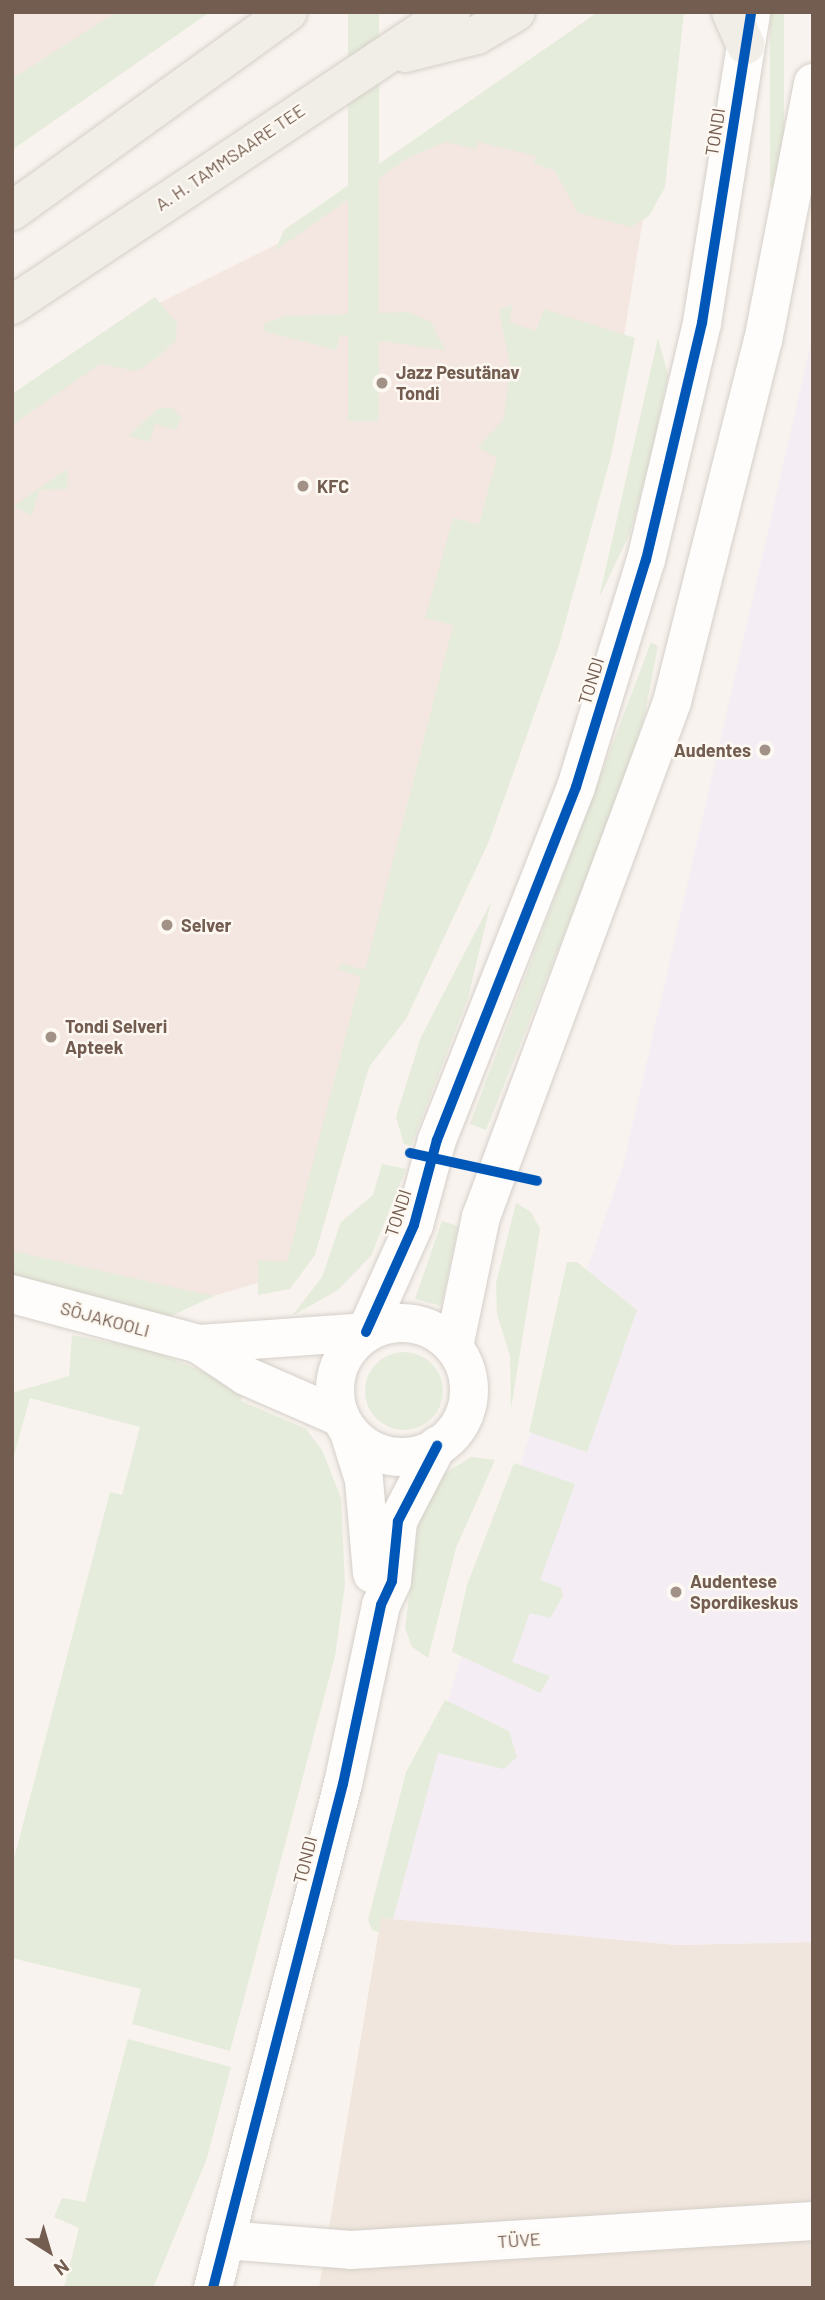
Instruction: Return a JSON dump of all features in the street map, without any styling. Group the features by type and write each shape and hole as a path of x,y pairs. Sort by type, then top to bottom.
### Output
{"main road":[{"path":"12,211 288,12"},
{"path":"369,62 419,12"},
{"name":"A. H. TAMMSAARE TEE","path":"12,305 369,62 450,12"},
{"path":"369,62 477,35 516,12"}],"street":[{"name":"TONDI","path":"366,1332 414,1225 437,1140 576,787 646,560 702,323 743,23"},
{"path":"454,1347 481,1217 672,702 763,341 813,83"},
{"name":"SÕJAKOOLI","path":"12,1294 198,1345 246,1376 345,1425"},
{"path":"412,1323 454,1347 465,1366 468,1399 459,1425 437,1446 386,1455 345,1425 335,1380 341,1361 366,1332 412,1323"},
{"name":"SÕJAKOOLI","path":"198,1345 366,1332"},
{"name":"TONDI","path":"345,1425 364,1480 372,1582 380,1605"},
{"name":"TONDI","path":"213,2288 343,1784 380,1605 392,1581 398,1521 437,1446"},
{"name":"TÜVE","path":"225,2240 351,2250 813,2221"}],"shaded area":[{"path":"12,12 198,12 12,146"},
{"path":"475,107 646,200 622,348 294,1272 180,1306 12,1267 12,405 147,309 283,241"},
{"name":"Audentes","path":"813,334 813,1942 677,1945 381,1918 530,1434 623,1166"},
{"path":"381,1918 677,1945 813,1942 813,2288 319,2288"}],"green space":[{"path":"116,12 210,12 12,150 12,79"},
{"path":"348,12 379,12 379,421 348,421"},
{"path":"598,12 684,12 665,187 649,216 631,227 578,213 554,170 534,164 536,156 478,142 476,149 445,142 408,158 275,251 284,230"},
{"path":"770,12 784,12 784,188 770,188"},
{"path":"155,297 177,323 176,340 159,356 137,371 100,364 12,425 12,394"},
{"path":"513,304 509,322 536,331 544,309 635,338 611,456 559,645 489,841 406,1019 369,1067 315,1255 290,1289 258,1295 258,1260 287,1262 361,977 337,969 342,964 365,970 453,625 425,618 453,518 479,524 497,458 478,447 504,419 510,365 499,310"},
{"path":"409,312 431,322 445,350 340,335 336,350 263,331 265,323 285,316"},
{"path":"658,338 668,374 650,460 630,533 599,598"},
{"path":"171,407 182,417 176,430 155,424 149,442 128,436 157,409"},
{"path":"68,468 67,489 39,490 32,516 14,506"},
{"path":"651,642 658,646 644,718 615,806 486,1130 470,1124"},
{"path":"491,902 468,998 411,1146 404,1144 396,1117 421,1037"},
{"path":"382,1164 406,1169 371,1256 338,1290 292,1316 322,1277 341,1222 373,1195"},
{"path":"516,1203 531,1212 540,1229 511,1409 510,1356 497,1314 496,1283"},
{"path":"442,1221 458,1226 441,1306 415,1299"},
{"path":"12,1251 214,1296 167,1318 12,1283"},
{"path":"567,1262 577,1262 637,1310 587,1452 529,1432"},
{"path":"72,1335 150,1350 244,1388 241,1401 306,1429 322,1450 341,1498 345,1585 335,1656 230,2051 132,2024 141,1989 12,1958 12,1866 110,1492 122,1495 140,1427 30,1398 12,1462 12,1393 69,1376"},
{"path":"404,1352 419,1355 436,1369 443,1391 440,1406 426,1423 404,1430 389,1427 372,1413 365,1391 368,1376 382,1359"},
{"path":"471,1457 495,1460 456,1548 428,1658 412,1647 405,1628 419,1521 444,1474"},
{"path":"514,1463 575,1484 540,1580 561,1588 563,1596 550,1618 530,1613 512,1662 550,1676 540,1693 452,1652 467,1585"},
{"path":"445,1700 509,1731 517,1757 504,1769 438,1753 393,1919 381,1918 379,1932 372,1930 368,1920 406,1772"},
{"path":"128,2039 231,2067 206,2161 153,2288 64,2288 79,2228 54,2217 62,2198 85,2202"}],"cycle path":[{"path":"366,1332 414,1225 437,1140 576,787 646,560 702,323 751,12"},
{"path":"410,1153 537,1181"},
{"path":"213,2288 343,1784 381,1605 392,1581 398,1521 437,1446"}],"place":[{"name":"Jazz Pesutänav Tondi","path":"382,383"},
{"name":"KFC","path":"303,486"},
{"name":"Audentes","path":"765,750"},
{"name":"Selver","path":"167,925"},
{"name":"Tondi Selveri Apteek","path":"51,1037"},
{"name":"Audentese Spordikeskus","path":"676,1592"}]}
